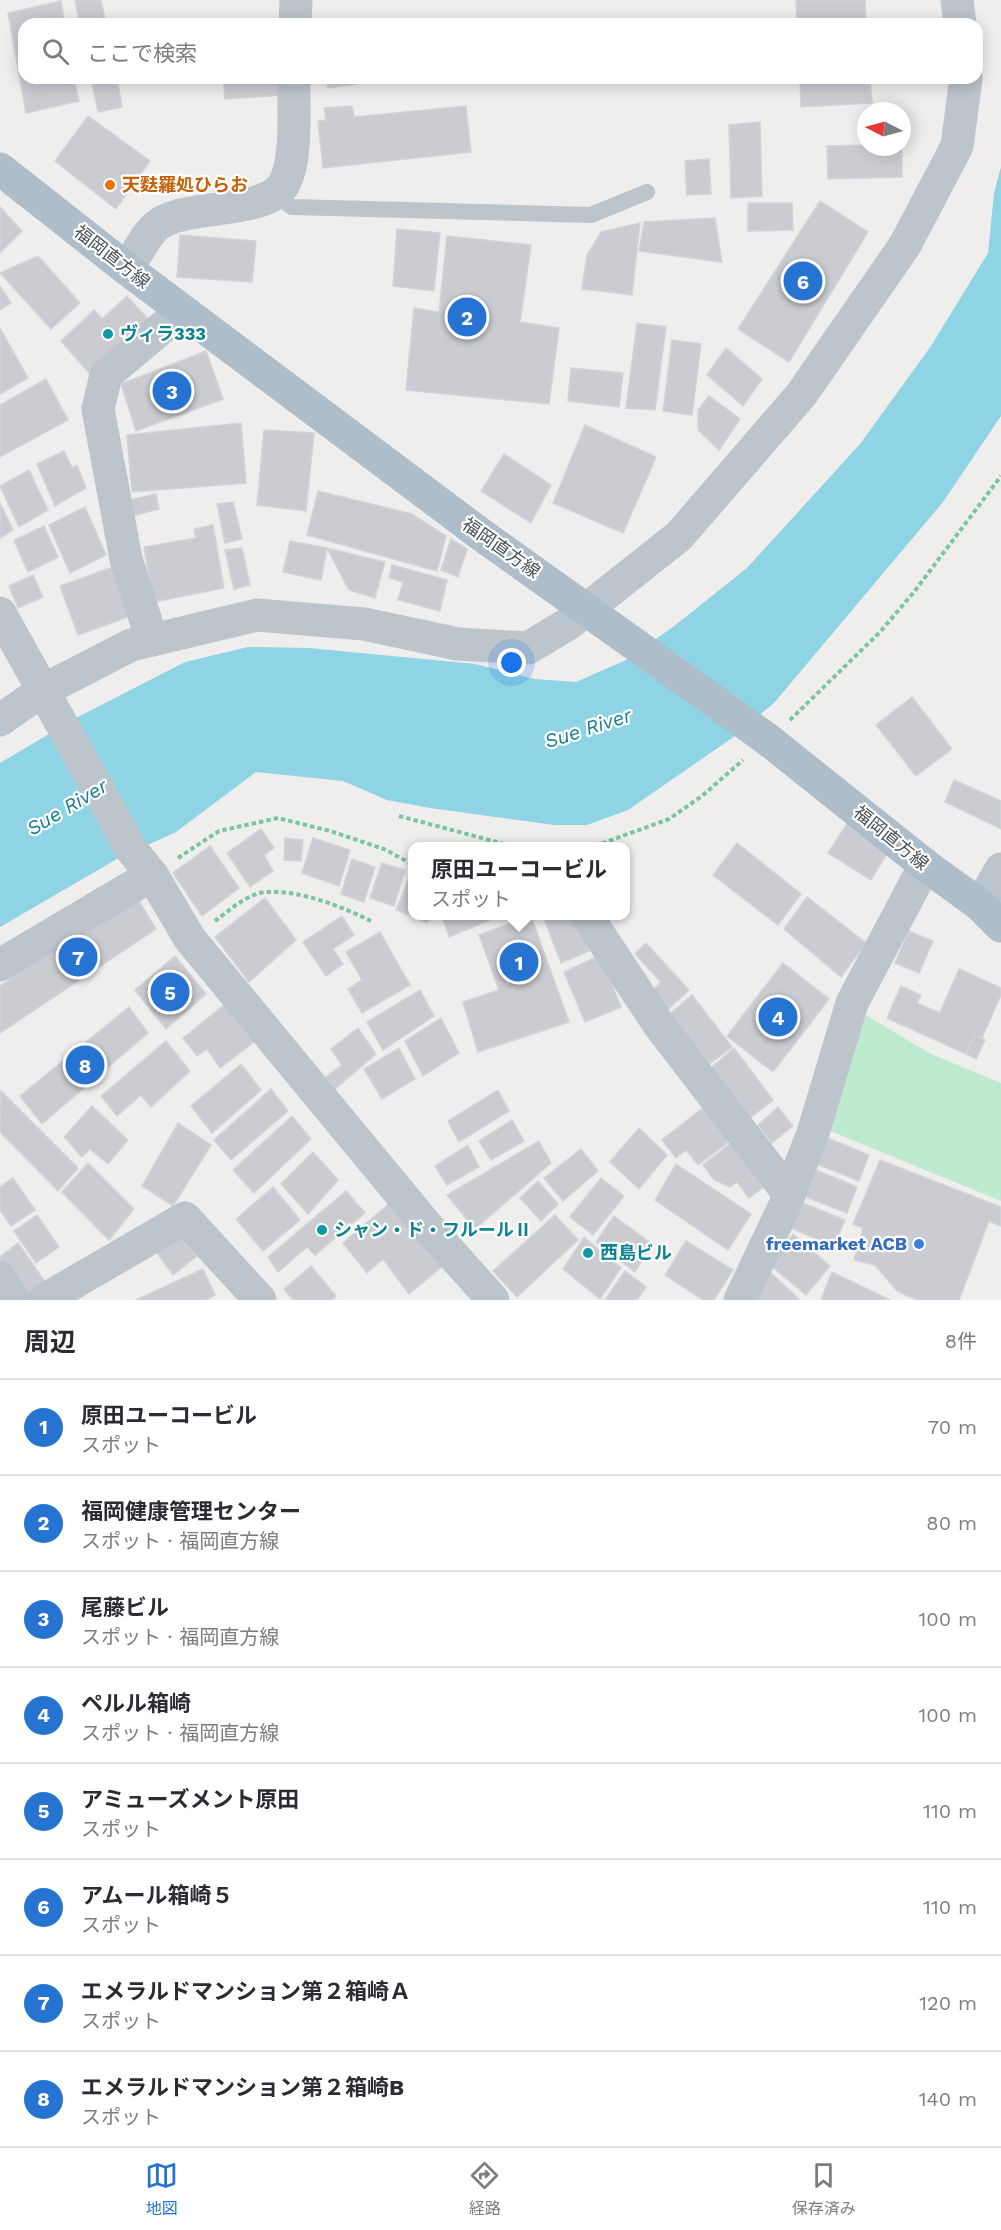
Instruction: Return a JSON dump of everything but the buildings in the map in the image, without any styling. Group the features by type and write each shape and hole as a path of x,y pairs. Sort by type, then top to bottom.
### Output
{"main road":[{"name":"福岡直方線","path":"0,169 182,311 479,533 767,738 990,916"}],"street":[{"path":"295,18 296,0"},
{"path":"957,0 959,18"},
{"path":"127,269 157,226 176,215 264,200 284,184 292,155 294,84"},
{"path":"0,720 42,692 131,645 257,615 364,624 458,644 528,648 568,624 597,617 679,536 801,395 905,245 957,146 965,84"},
{"path":"152,640 126,560 98,409 106,375 182,311"},
{"path":"0,613 131,849 152,874 190,939 427,1226 493,1300"},
{"path":"740,1300 789,1194 813,1133 852,1003 925,865"},
{"path":"990,916 1001,869"},
{"path":"0,965 152,874"},
{"path":"590,920 659,1025 789,1194"},
{"path":"44,1300 185,1218 260,1300"},
{"path":"0,1278 14,1300"}],"lane":[{"path":"273,193 292,207 591,215 647,192"}],"path":[{"path":"606,842 669,819 702,796 843,671 914,592 1001,476"},
{"path":"399,816 497,842"},
{"path":"152,874 219,831 278,818 373,845 408,862"},
{"path":"190,939 247,898 267,891 342,907 371,921"}],"green space":[{"path":"861,1012 931,1054 1001,1083 1001,1201 823,1128"}],"water":[{"name":"Sue River","path":"1001,167 1001,416 943,502 774,703 732,738 628,810 587,825 554,825 430,808 387,800 343,781 256,772 176,832 117,859 0,927 0,763 76,718 185,662 248,647 309,648 475,664 535,679 576,682 626,660 673,627 747,568 860,444 931,346 988,253 994,193"}],"place":[{"name":"天麩羅処ひらお","path":"110,185"},
{"name":"アムール箱崎５","path":"803,281"},
{"name":"福岡健康管理センター","path":"467,317"},
{"name":"ヴィラ333","path":"108,334"},
{"name":"尾藤ビル","path":"172,391"},
{"name":"エメラルドマンション第２箱崎Ａ","path":"78,957"},
{"name":"原田ユーコービル","path":"519,962"},
{"name":"アミューズメント原田","path":"170,992"},
{"name":"ペルル箱崎","path":"778,1017"},
{"name":"エメラルドマンション第２箱崎B","path":"85,1065"},
{"name":"シャン・ド・フルールⅡ","path":"322,1230"},
{"name":"freemarket ACB","path":"919,1244"},
{"name":"西島ビル","path":"588,1253"}]}
